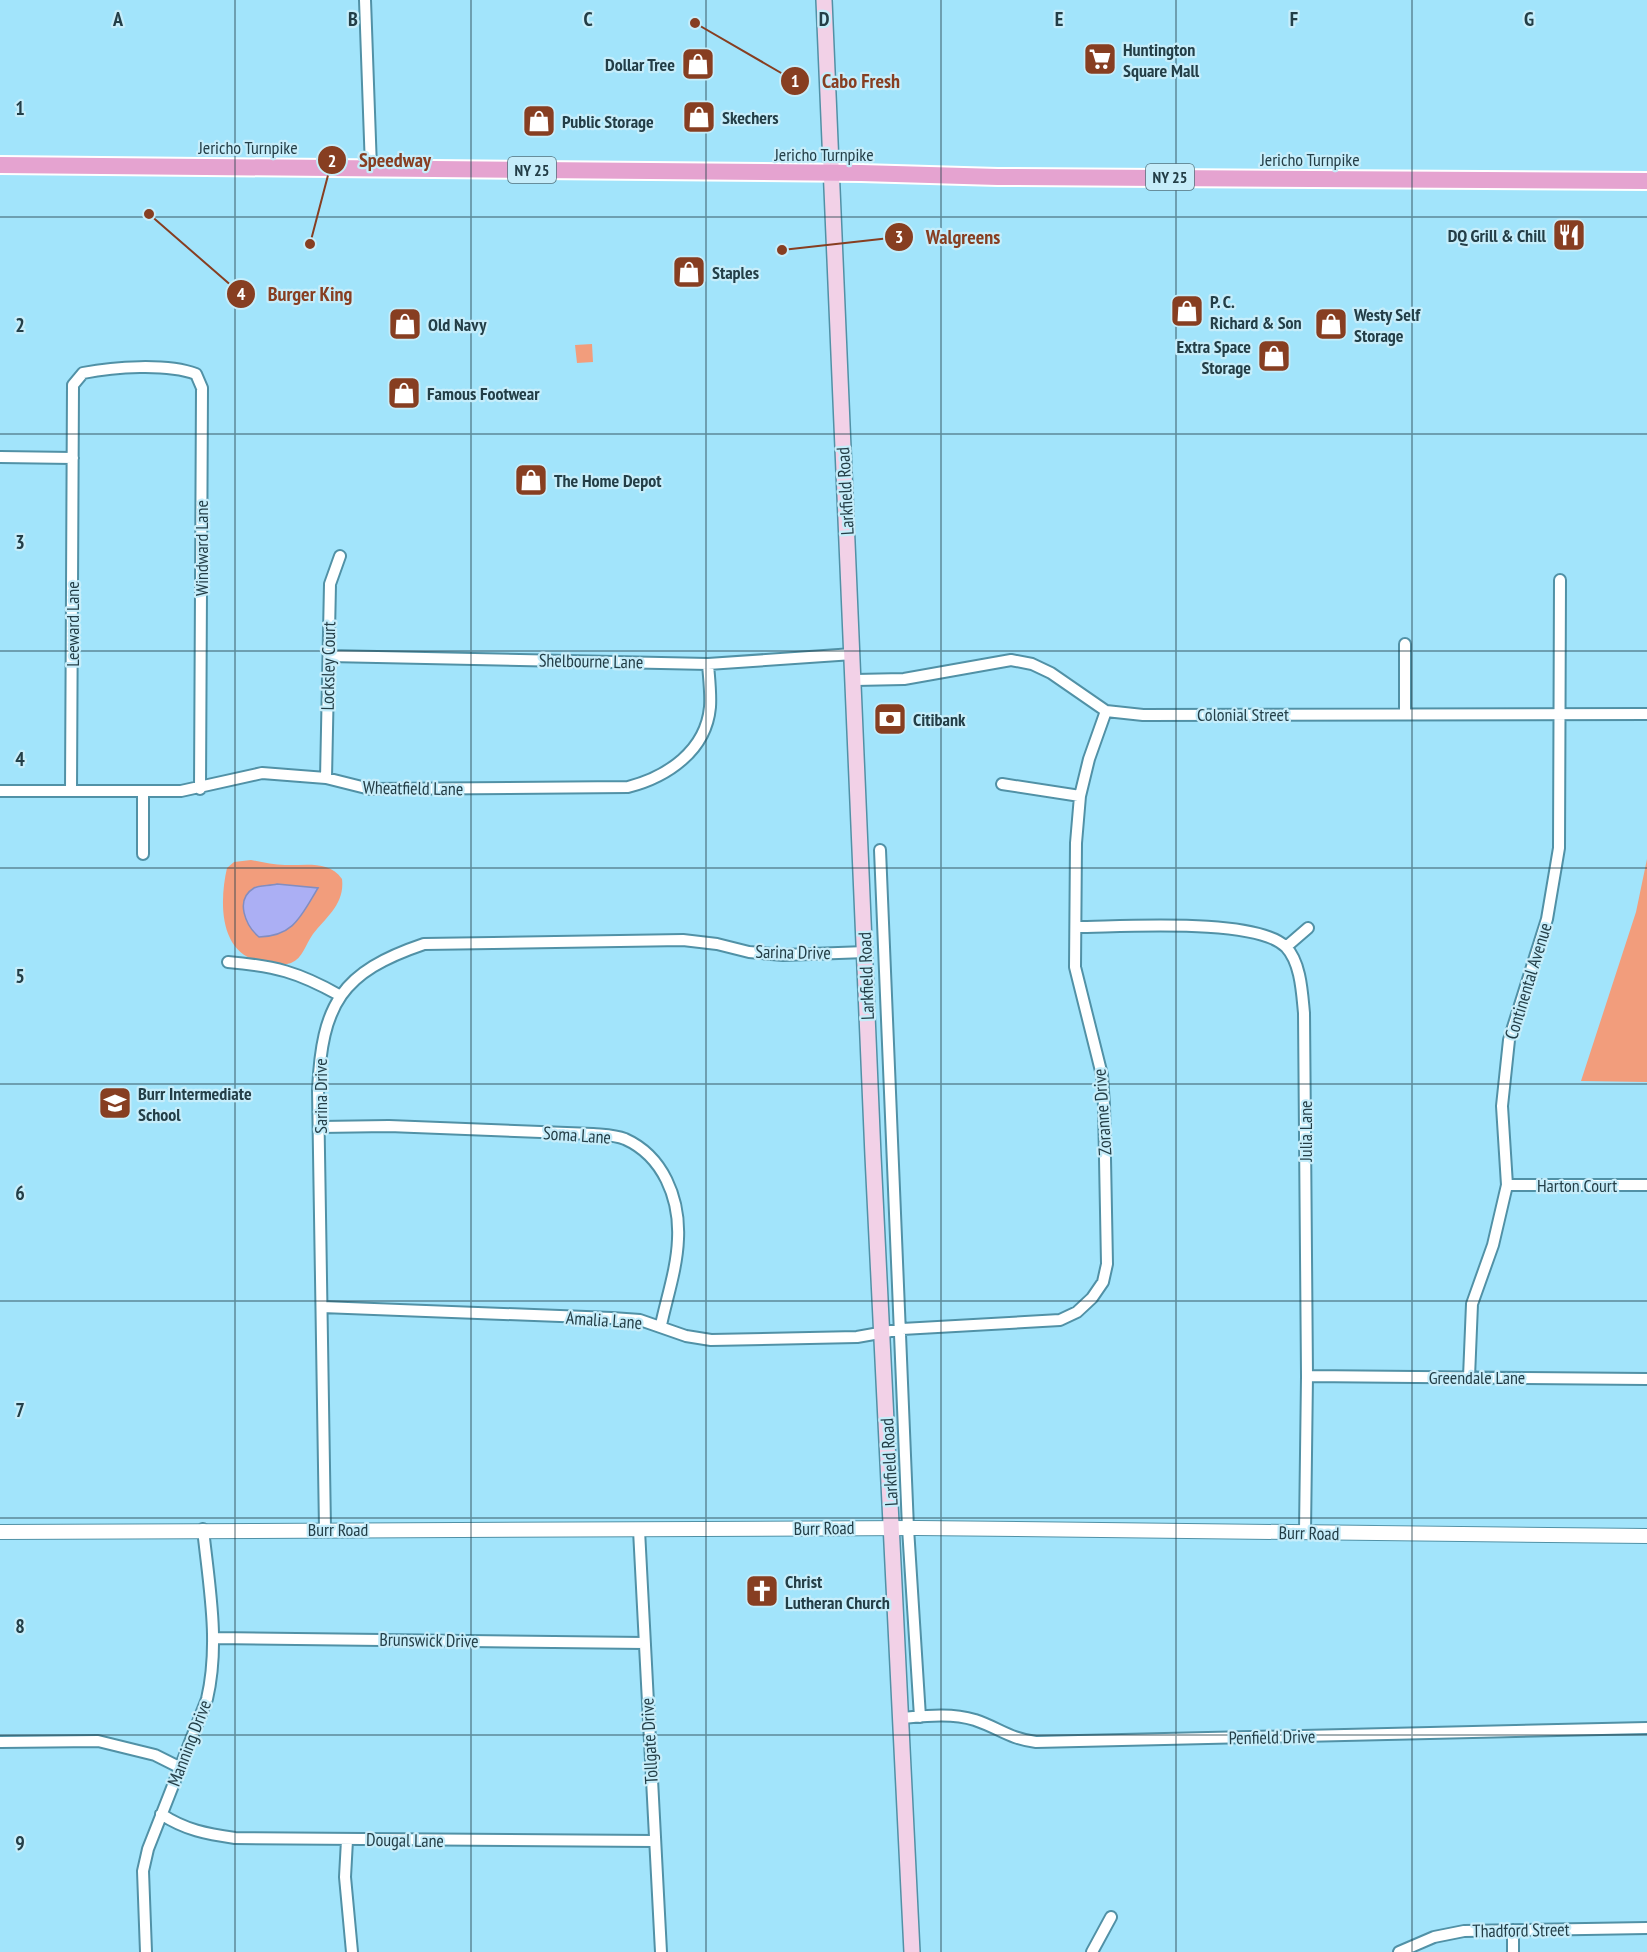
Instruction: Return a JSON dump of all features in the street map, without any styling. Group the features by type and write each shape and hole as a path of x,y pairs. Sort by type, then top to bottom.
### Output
{"main road":[{"name":"Larkfield Road","path":"824,0 882,1332 912,1952"},
{"name":"Jericho Turnpike","path":"0,165 831,173 1008,177 1647,181"}],"street":[{"path":"365,0 371,168"},
{"name":"Windward Lane","path":"73,458 73,385 83,373 130,369 181,369 196,375 202,388 200,789"},
{"path":"0,457 73,458"},
{"name":"Leeward Lane","path":"71,790 73,458"},
{"name":"Locksley Court","path":"326,778 330,584 340,556"},
{"name":"Continental Avenue","path":"1469,1377 1472,1304 1493,1245 1507,1185 1502,1106 1509,1040 1547,919 1555,883 1559,848 1560,580"},
{"path":"1405,644 1405,714"},
{"name":"Shelbourne Lane","path":"328,656 708,664 853,654"},
{"name":"Colonial Street","path":"855,680 904,679 1011,660 1032,664 1051,673 1106,711 1143,715 1647,714"},
{"name":"Wheatfield Lane","path":"0,791 143,792 200,789 262,773 326,778 370,789 628,787 649,782 671,770 685,757 706,728 710,706 708,664"},
{"name":"Zoranne Drive","path":"882,1332 1060,1320 1077,1312 1092,1298 1103,1282 1108,1242 1102,1075 1075,967 1076,843 1080,796 1089,759 1106,711"},
{"path":"1002,784 1080,796"},
{"path":"143,792 143,854"},
{"name":"Larkfield Road","path":"880,850 902,1329 908,1528 920,1717"},
{"path":"1076,927 1212,927 1252,931 1286,947 1308,928"},
{"name":"Sarina Drive","path":"325,1529 320,1054 328,1023 339,995 363,971 391,955 424,944 683,940 717,944 749,952 783,955 866,952"},
{"name":"Julia Lane","path":"1286,947 1302,986 1304,1013 1307,1376 1305,1533"},
{"path":"228,962 285,970 303,975 339,995"},
{"name":"Soma Lane","path":"320,1127 389,1126 593,1134 622,1138 645,1150 661,1167 670,1188 679,1238 661,1325"},
{"name":"Harton Court","path":"1507,1185 1647,1185"},
{"name":"Amalia Lane","path":"322,1307 612,1318 661,1325 686,1336 711,1340 857,1337 882,1332"},
{"name":"Greendale Lane","path":"1307,1376 1647,1379"},
{"name":"Burr Road","path":"0,1532 908,1528 1647,1536"},
{"name":"Manning Drive","path":"146,1952 143,1871 161,1814 207,1699 213,1673 214,1638 203,1530"},
{"name":"Tollgate Drive","path":"639,1530 661,1952"},
{"name":"Brunswick Drive","path":"214,1638 645,1643"},
{"name":"Penfield Drive","path":"901,1718 953,1716 976,1721 1015,1739 1036,1742 1647,1728"},
{"path":"0,1742 98,1741 155,1755 179,1767"},
{"name":"Dougal Lane","path":"161,1814 177,1825 199,1833 235,1838 654,1841"},
{"path":"347,1840 345,1877 352,1952"},
{"path":"1092,1952 1111,1917"},
{"name":"Thadford Street","path":"1399,1952 1434,1936 1464,1930 1647,1928"},
{"path":"1513,1930 1513,1952"}],"shaded area":[{"path":"592,344 593,362 577,363 575,345"},
{"path":"1647,859 1647,1082 1581,1081 1636,912"},
{"path":"251,860 277,864 324,866 337,873 342,879 341,896 338,903 313,934 301,955 291,963 278,964 249,958 238,950 230,939 223,912 227,868 234,862"}],"water":[{"path":"277,884 318,888 301,916 289,928 271,936 259,937 246,920 243,906 245,899 254,888"}],"place":[{"name":"Cabo Fresh","path":"695,23"},
{"name":"Huntington Square Mall","path":"1100,59"},
{"name":"Dollar Tree","path":"698,64"},
{"name":"Skechers","path":"699,117"},
{"name":"Public Storage","path":"539,121"},
{"name":"Burger King","path":"149,214"},
{"name":"DQ Grill & Chill","path":"1569,235"},
{"name":"Speedway","path":"310,244"},
{"name":"Walgreens","path":"782,250"},
{"name":"Staples","path":"689,272"},
{"name":"P. C. Richard & Son","path":"1187,311"},
{"name":"Old Navy","path":"405,324"},
{"name":"Westy Self Storage","path":"1331,324"},
{"name":"Extra Space Storage","path":"1274,356"},
{"name":"Famous Footwear","path":"404,393"},
{"name":"The Home Depot","path":"531,480"},
{"name":"Citibank","path":"890,719"},
{"name":"Burr Intermediate School","path":"115,1103"},
{"name":"Christ Lutheran Church","path":"762,1591"}]}
